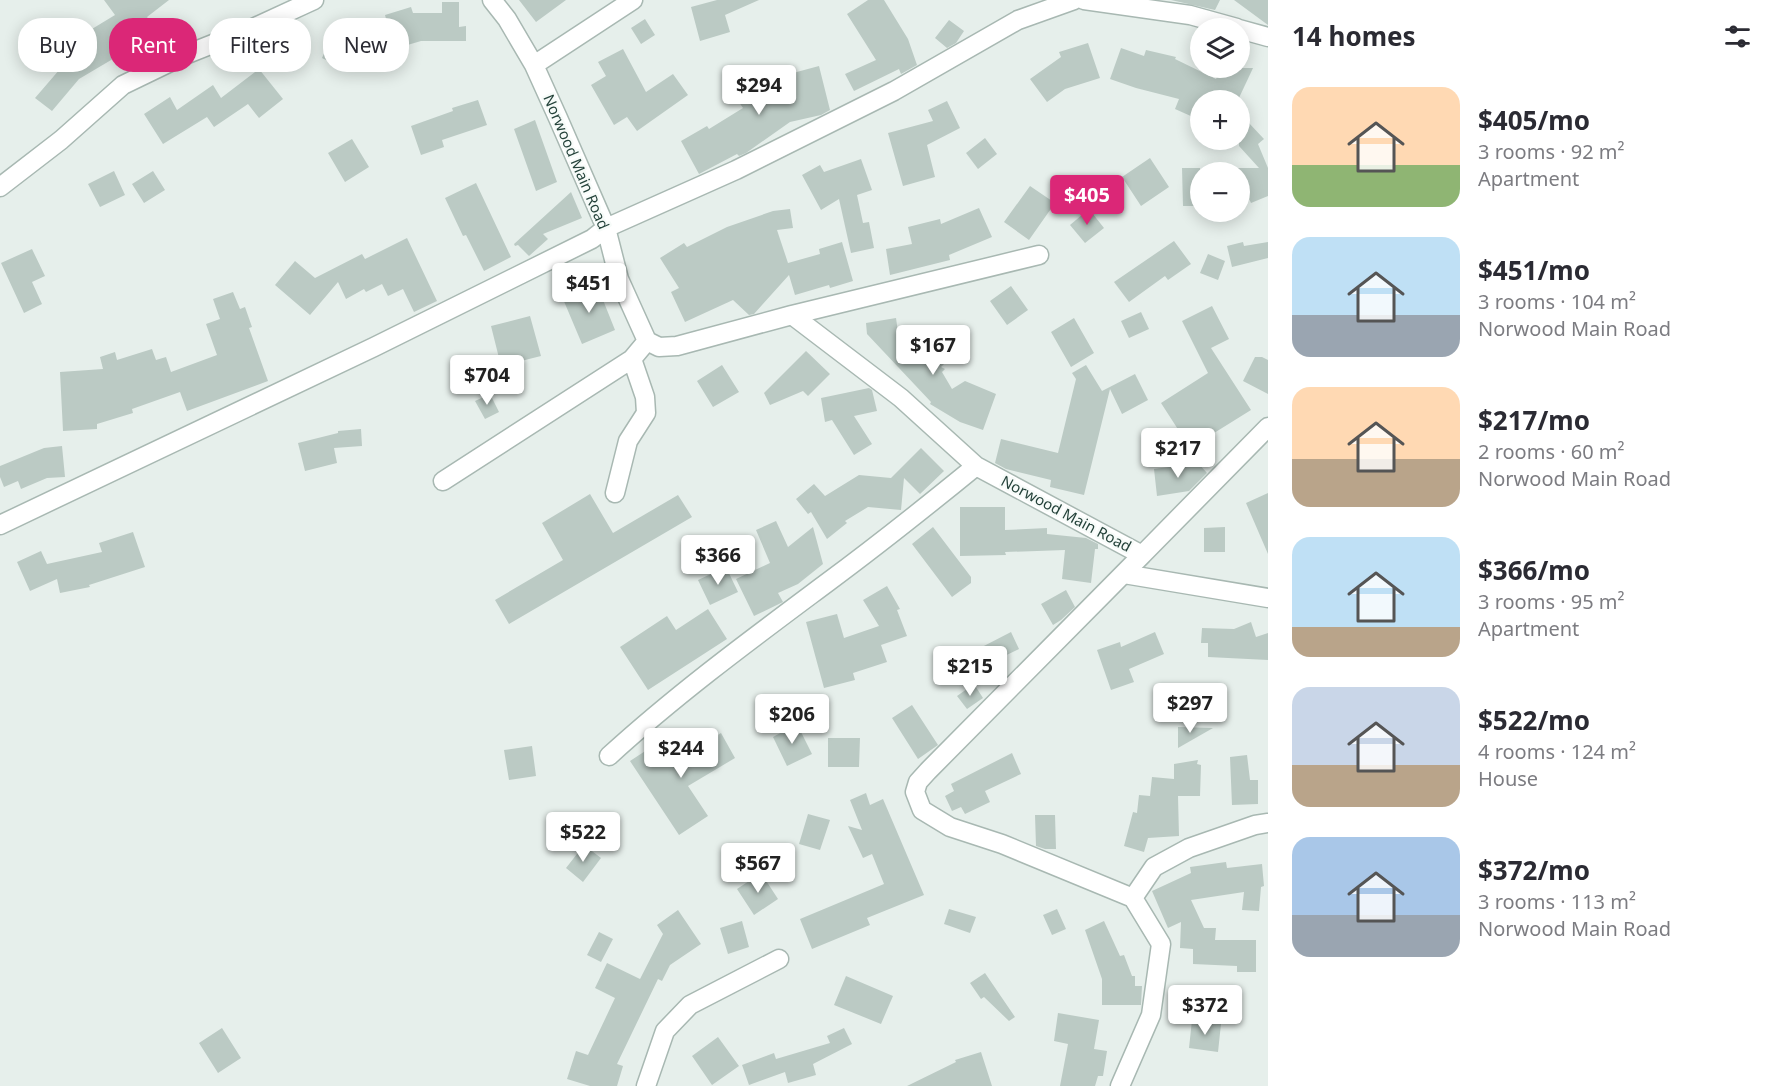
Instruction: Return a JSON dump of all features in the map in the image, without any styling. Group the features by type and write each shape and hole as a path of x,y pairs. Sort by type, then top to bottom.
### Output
{"street":[{"path":"0,187 61,140 123,85 185,55 314,0"},
{"name":"Norwood Main Road","path":"492,0 507,19 534,65 606,228 619,279 647,341"},
{"path":"534,65 633,0"},
{"path":"0,525 374,347 592,238 606,228 736,170 894,92 1018,20 1074,0"},
{"path":"1084,0 1200,18"},
{"path":"1250,32 1268,37"},
{"path":"443,481 632,359 647,341 659,347 677,346 792,315 1039,255"},
{"name":"Norwood Main Road","path":"792,315 901,398 976,466 1142,555 928,771 918,782 915,792 922,810 950,827 1002,844 1133,898"},
{"path":"615,493 628,441 646,413 645,397 632,359"},
{"path":"1142,555 1268,427"},
{"path":"609,756 693,683 837,575 976,466"},
{"path":"1124,574 1268,598"},
{"path":"1120,1086 1151,1015 1161,944 1133,898 1154,867 1190,848 1255,825 1268,823"},
{"path":"646,1086 665,1031 690,1005 779,959"}],"building":[{"path":"104,0 169,0 148,18 110,18 115,15"},
{"path":"519,0 566,0 536,22"},
{"path":"717,0 759,0 725,15 730,32 700,41 691,7"},
{"path":"868,0 884,0 908,39 917,65 901,74 899,69 854,91 845,74 876,60 847,14"},
{"path":"1171,0 1220,0 1215,10"},
{"path":"1234,0 1268,0 1268,25"},
{"path":"442,2 459,2 459,27 466,26 466,41 421,41 409,45 409,18 386,18 385,15 411,7 413,13 442,13"},
{"path":"109,19 109,61 97,68 97,26"},
{"path":"645,19 655,35 641,44 631,28"},
{"path":"949,20 964,31 956,43 947,48 935,38"},
{"path":"1088,43 1100,78 1065,89 1047,102 1030,79 1061,57 1059,52"},
{"path":"1121,48 1144,56 1146,50 1176,57 1175,59 1190,66 1190,78 1248,78 1243,90 1190,90 1190,116 1175,109 1179,99 1110,79"},
{"path":"623,49 646,92 673,74 688,95 637,131 627,117 614,125 591,85 606,76 598,62"},
{"path":"819,66 830,110 821,115 790,122 746,153 739,156 737,154 699,174 681,141 707,126 709,129 743,108 733,93 762,74 767,80"},
{"path":"57,72 91,72 79,79 52,111 35,98"},
{"path":"255,72 261,72 283,99 259,118 248,104 214,127 207,117 163,144 144,114 170,97 177,110 213,85 221,98"},
{"path":"478,100 487,125 442,140 444,147 421,155 411,126 453,111 452,108"},
{"path":"947,101 960,128 927,145 935,177 903,186 888,133 933,121 928,110"},
{"path":"535,120 557,182 536,191 514,129"},
{"path":"1250,124 1264,139 1258,144 1268,168 1268,196 1251,203 1250,168 1259,168 1243,150 1250,150"},
{"path":"985,138 997,154 978,169 966,153"},
{"path":"352,139 369,167 345,182 328,153"},
{"path":"1150,158 1169,187 1141,206 1122,177"},
{"path":"861,159 872,190 857,195 863,223 869,222 874,248 851,253 839,199 821,210 802,175 820,165 824,172"},
{"path":"1182,168 1190,168 1190,206 1183,206"},
{"path":"114,171 125,195 100,207 88,184"},
{"path":"153,171 165,190 144,203 132,184"},
{"path":"476,183 511,257 484,271 466,235 463,236 445,198"},
{"path":"1030,186 1055,203 1029,240 1004,222"},
{"path":"571,192 582,218 543,234 548,239 529,256 518,245 515,246 514,244"},
{"path":"979,208 992,237 949,255 950,260 890,275 886,249 912,244 908,227 940,219 941,224"},
{"path":"790,209 793,228 777,230 788,263 820,254 819,249 842,242 853,281 795,295 789,275 754,314 749,315 733,300 685,322 671,292 679,288 660,258 684,243 687,247 727,227 773,211"},
{"path":"1089,209 1104,228 1085,243 1070,225"},
{"path":"407,238 437,301 414,312 403,289 388,296 382,284 366,292 364,289 346,299 338,282 310,315 275,285 295,261 315,278 362,254 365,259"},
{"path":"1174,241 1191,264 1168,280 1165,276 1129,302 1114,282"},
{"path":"1243,242 1244,246 1268,242 1268,258 1232,267 1227,246"},
{"path":"32,249 45,276 32,282 42,304 24,313 1,263"},
{"path":"1208,254 1225,261 1218,280 1200,273"},
{"path":"597,285 615,330 582,344 563,299"},
{"path":"1011,286 1028,310 1007,325 990,301"},
{"path":"233,292 240,309 245,307 252,327 249,328 268,381 187,411 180,392 132,409 133,413 97,424 97,429 63,431 60,372 103,369 100,357 115,352 117,360 152,349 156,360 166,357 171,372 217,355 206,324 220,319 213,299"},
{"path":"1212,306 1229,339 1211,348 1251,410 1190,448 1161,403 1208,373 1182,321"},
{"path":"1141,312 1149,329 1129,338 1121,321"},
{"path":"530,316 541,356 501,366 491,326"},
{"path":"896,318 901,353 922,334 948,360 941,367 945,369 942,372 952,389 965,381 996,394 983,430 960,422 930,404 931,402 867,334 866,323"},
{"path":"1074,318 1094,353 1071,367 1051,332"},
{"path":"806,351 830,374 808,396 803,391 770,405 764,393"},
{"path":"1255,357 1268,360 1268,394 1243,381"},
{"path":"722,365 739,392 713,407 697,381"},
{"path":"1086,365 1102,391 1135,374 1148,400 1122,414 1110,389 1084,495 1050,487 1051,480 1006,469 995,463 1001,439 1058,453 1076,379 1072,373"},
{"path":"869,388 872,390 877,411 854,416 872,444 854,455 832,420 825,422 821,398"},
{"path":"490,394 499,412 485,419 475,401"},
{"path":"361,429 362,446 334,448 337,463 305,471 298,443 338,433 338,431"},
{"path":"62,446 65,477 47,478 21,489 18,481 4,487 0,477 0,466 44,448"},
{"path":"921,448 944,471 920,494 904,478 901,510 868,507 845,521 847,523 827,539 811,512 808,514 796,499 814,484 825,496 859,475 891,478"},
{"path":"1198,463 1207,473 1189,491 1157,496 1154,469"},
{"path":"1268,493 1268,554 1246,503"},
{"path":"590,494 613,533 678,495 692,517 509,624 495,600 563,560 542,523"},
{"path":"960,507 1005,507 1005,530 1047,528 1047,534 1086,538 1098,544 1098,549 1095,549 1091,583 1062,579 1065,550 960,556"},
{"path":"776,521 788,547 813,527 823,564 798,584 778,593 783,602 754,616 736,579 770,563 756,530"},
{"path":"933,527 971,577 971,583 952,597 912,544"},
{"path":"1225,527 1225,552 1204,552 1204,528"},
{"path":"133,532 145,567 89,585 90,587 60,593 57,579 30,591 17,562 41,551 47,564 102,552 99,543"},
{"path":"726,567 738,592 710,605 698,580"},
{"path":"887,586 900,609 897,610 907,636 881,645 887,662 853,673 855,680 824,688 806,622 837,614 844,638 879,626 863,600"},
{"path":"1066,590 1075,607 1053,625 1041,604"},
{"path":"708,609 727,639 648,690 620,647 667,616 676,630"},
{"path":"1251,622 1256,637 1268,633 1268,660 1208,657 1208,643 1201,643 1202,628 1234,629"},
{"path":"1011,632 1019,649 988,664 980,648"},
{"path":"1155,632 1164,654 1129,669 1134,682 1111,690 1097,650 1120,642 1121,647"},
{"path":"974,684 983,698 967,709 957,696"},
{"path":"912,705 938,745 918,759 892,718"},
{"path":"797,724 812,754 787,766 773,737"},
{"path":"1178,727 1213,728 1178,748"},
{"path":"721,733 735,758 688,786 708,816 679,835 630,761 659,742 672,762"},
{"path":"828,738 860,738 859,767 828,767"},
{"path":"532,746 536,776 509,780 504,750"},
{"path":"1012,753 1021,774 985,791 990,802 965,814 961,807 952,811 945,796 954,791 951,784"},
{"path":"1247,755 1250,780 1258,780 1258,804 1232,805 1230,757"},
{"path":"1198,760 1197,764 1201,765 1200,796 1178,796 1179,836 1148,838 1144,852 1124,846 1133,812 1137,813 1139,795 1150,796 1152,777 1174,779 1174,764"},
{"path":"866,793 870,805 883,799 924,895 867,918 870,925 812,949 800,919 884,884 872,854 863,858 848,826 862,830 850,800"},
{"path":"808,814 830,820 820,850 799,844"},
{"path":"1035,815 1055,815 1056,849 1036,846"},
{"path":"584,845 601,858 583,882 566,868"},
{"path":"1226,862 1227,868 1262,864 1264,886 1261,887 1259,911 1242,910 1244,892 1191,900 1204,928 1216,928 1215,940 1256,940 1256,972 1237,972 1237,966 1193,964 1193,949 1180,948 1181,922 1168,928 1152,891 1191,873 1190,867"},
{"path":"761,873 778,899 754,915 737,889"},
{"path":"949,909 976,917 970,933 944,924"},
{"path":"1057,909 1066,929 1052,935 1043,915"},
{"path":"678,910 701,944 670,965 662,981 658,979 617,1064 623,1066 617,1086 590,1086 567,1079 576,1051 588,1055 615,998 595,988 607,963 640,979 663,934 657,925"},
{"path":"742,921 749,947 728,954 720,928"},
{"path":"1104,921 1120,956 1124,955 1132,976 1135,976 1135,986 1142,986 1141,1005 1102,1005 1102,979 1085,930"},
{"path":"599,932 613,939 601,962 587,955"},
{"path":"985,973 1015,1017 1009,1021 984,997 981,999 970,983"},
{"path":"846,976 893,996 881,1024 834,1005"},
{"path":"1058,1013 1099,1020 1094,1049 1107,1051 1103,1076 1098,1076 1095,1086 1060,1086 1068,1044 1054,1041"},
{"path":"1192,1020 1221,1024 1218,1052 1189,1048"},
{"path":"222,1028 241,1058 218,1073 199,1043"},
{"path":"844,1028 852,1044 813,1064 816,1075 788,1083 785,1072 749,1085 742,1065 774,1053 776,1059 830,1043 827,1036"},
{"path":"718,1037 739,1066 712,1085 692,1056"},
{"path":"981,1052 992,1086 907,1086 956,1062 955,1060"}]}
